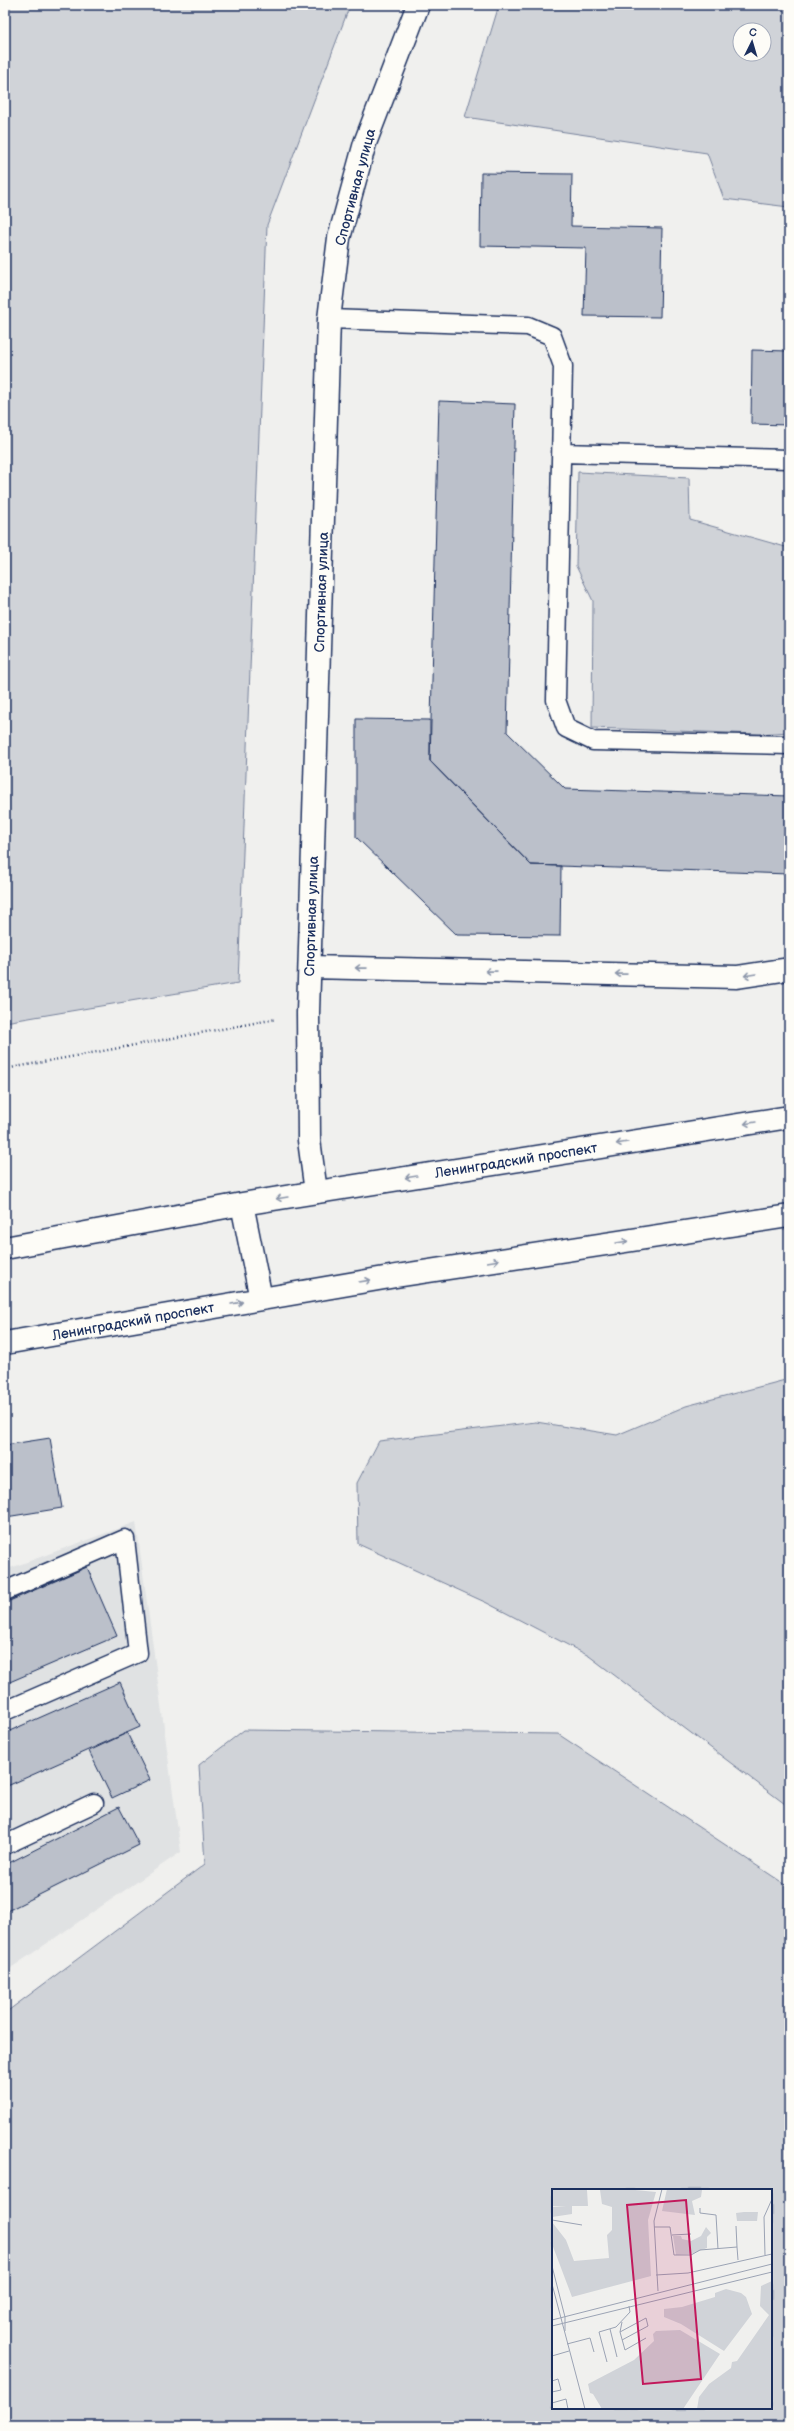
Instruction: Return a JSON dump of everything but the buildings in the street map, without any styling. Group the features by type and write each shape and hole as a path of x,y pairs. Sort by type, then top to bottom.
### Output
{"main road":[{"name":"Спортивная улица","path":"316,1192 309,1140 308,1013 329,320 339,238 365,142 418,5"},
{"path":"310,967 737,977 789,969"},
{"name":"Ленинградский проспект","path":"5,1248 242,1204 789,1117"},
{"path":"242,1204 261,1299"},
{"name":"Ленинградский проспект","path":"5,1343 396,1276 789,1216"}],"lane":[{"path":"329,320 528,326 552,336 563,366 556,700 566,728 593,740 789,746"},
{"path":"562,453 789,459"},
{"path":"5,1591 125,1539 138,1653 5,1711"},
{"path":"5,1845 94,1803"}],"path":[{"path":"5,1069 308,1013"}],"shaded area":[{"path":"5,5 350,5 267,225 238,983 5,1022"},
{"path":"499,5 789,5 789,207 724,199 707,153 465,117"},
{"path":"578,472 689,478 690,520 789,548 789,732 759,734 592,728 593,601 576,566"},
{"path":"789,1379 789,1807 589,1656 487,1603 358,1544 357,1483 379,1441 536,1422 617,1435 686,1406"},
{"path":"136,1522 181,1852 5,1972 5,1570"},
{"path":"244,1730 558,1734 789,1887 789,2426 5,2426 5,2013 205,1864 199,1765"}]}
